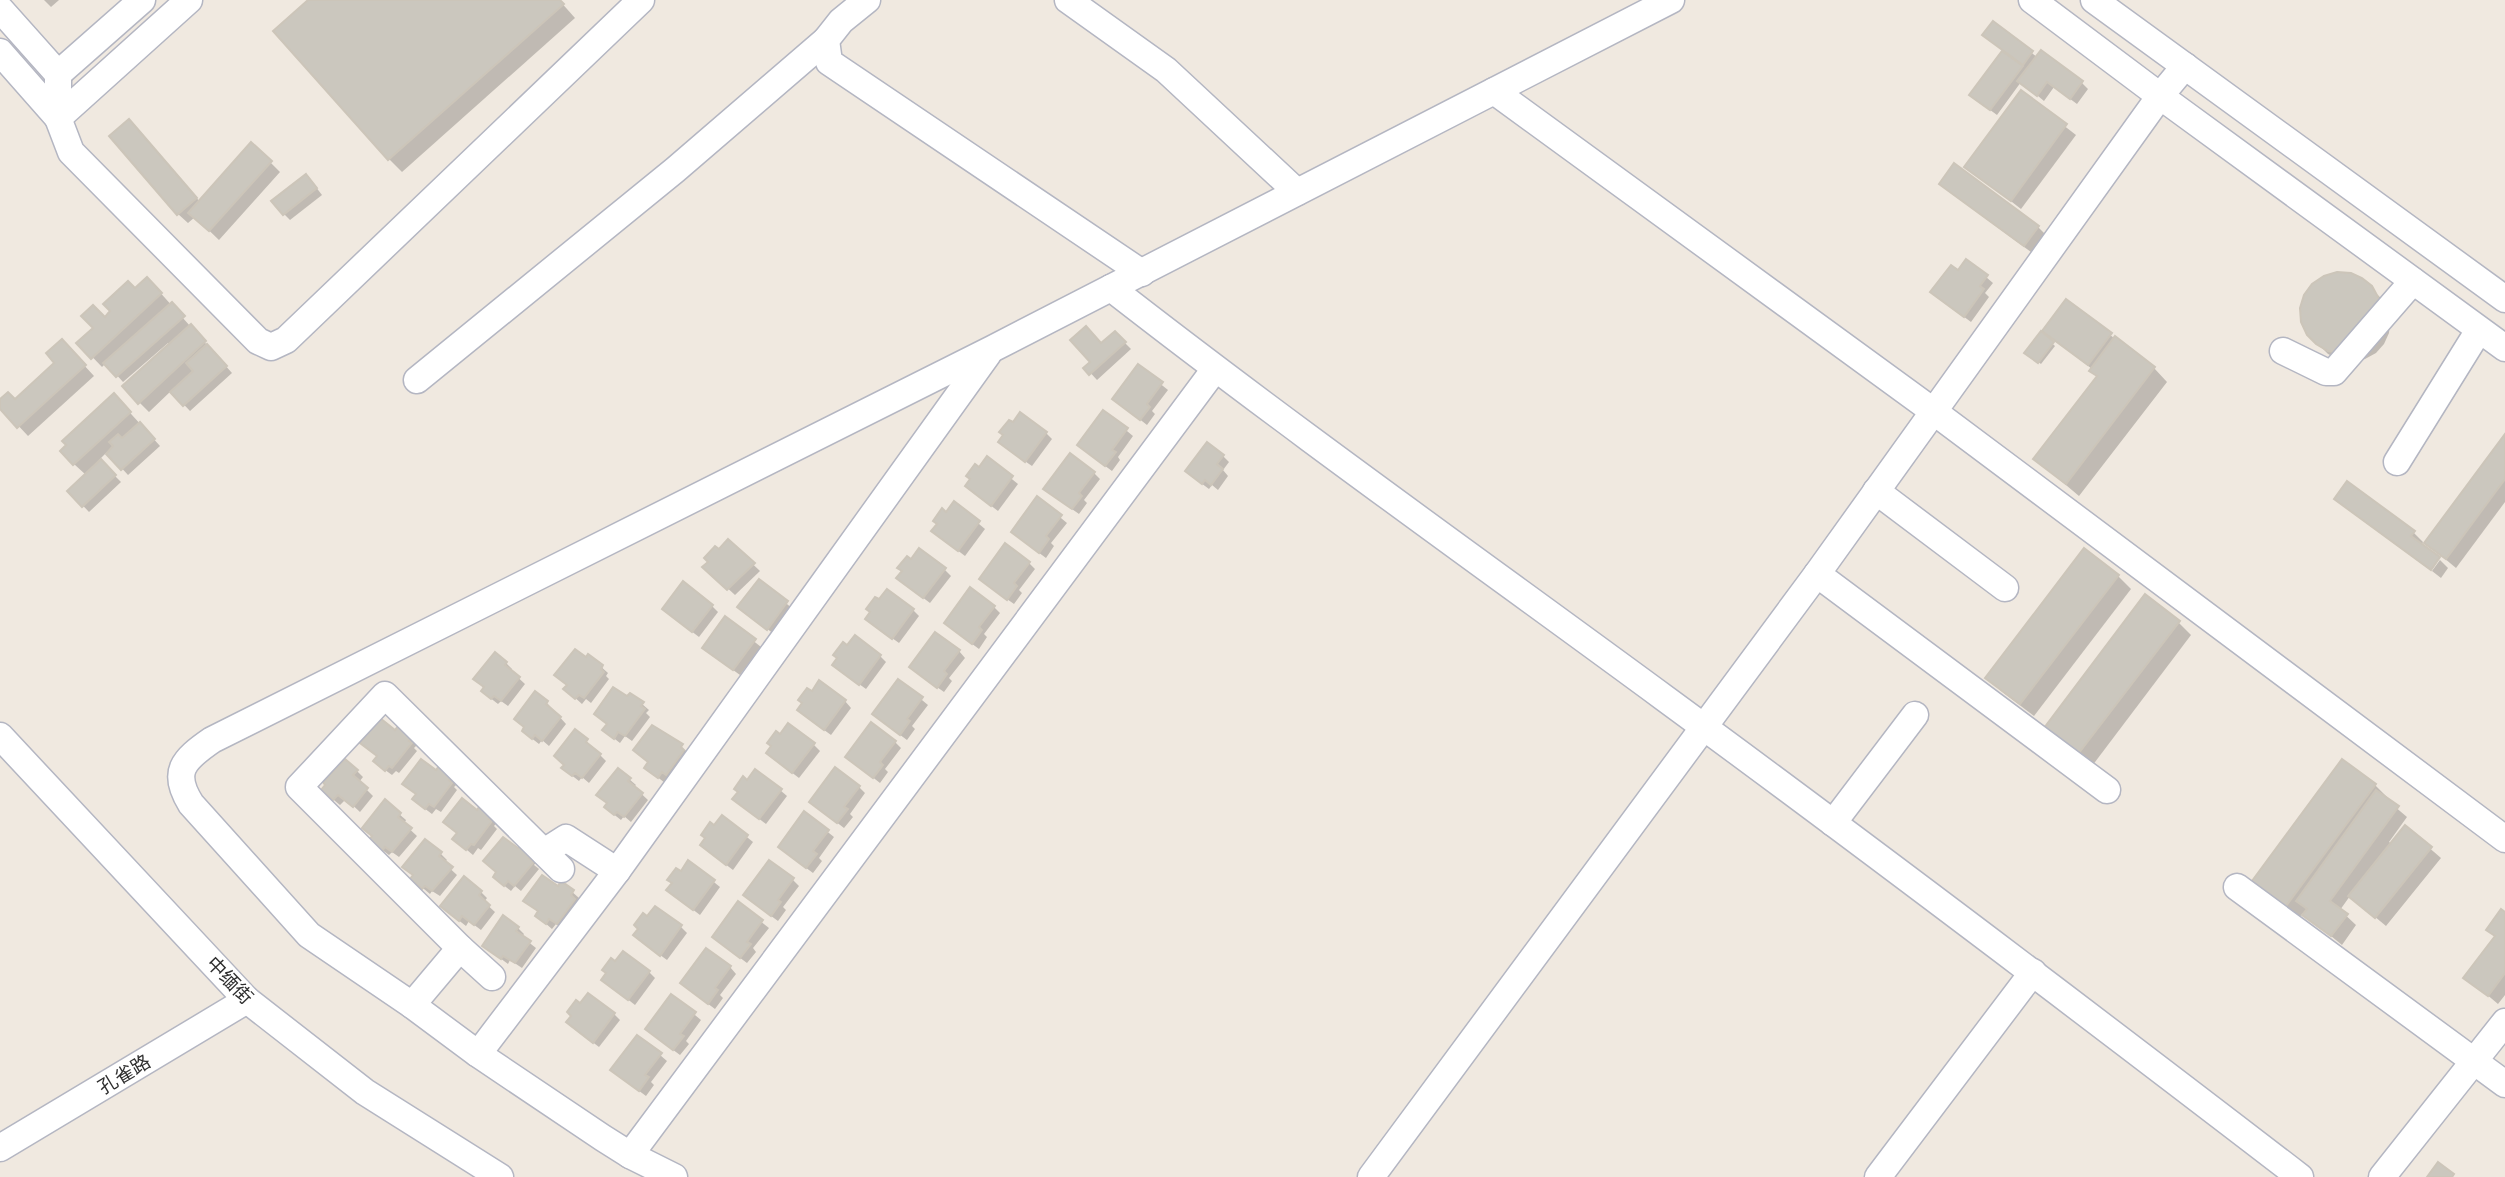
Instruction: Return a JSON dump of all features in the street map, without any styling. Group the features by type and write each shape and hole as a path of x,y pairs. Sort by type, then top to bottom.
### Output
{"street":[{"path":"58,74 142,0"},
{"path":"58,118 190,0"},
{"path":"0,52 58,118 71,152 258,341 271,347 286,341 641,0"},
{"path":"417,380 675,170 826,40 841,21 867,0"},
{"path":"1068,0 1167,70 1297,192"},
{"path":"674,1177 630,1155 478,1054 412,1005 309,936 191,804 181,787 181,768 194,752 212,740 1142,273 1671,0"},
{"path":"2032,0 2505,348"},
{"path":"2094,0 2505,299"},
{"path":"0,9 58,74 58,118"},
{"path":"826,40 829,62 1142,273"},
{"path":"1371,1177 1817,574 2160,96 2185,66"},
{"path":"1494,91 1933,411 2505,839"},
{"path":"2283,351 2326,372 2334,372 2404,275 2421,237"},
{"path":"1111,288 1215,369 2033,972 2300,1177"},
{"path":"2397,462 2479,330"},
{"path":"478,1054 617,871 992,349"},
{"path":"630,1155 1215,369"},
{"path":"1876,491 2005,587"},
{"path":"1817,574 2107,790"},
{"path":"492,977 299,787 385,695 553,860 566,838 617,871"},
{"path":"1833,823 1915,715"},
{"name":"中缅街","path":"0,736 247,1000 365,1092 500,1177"},
{"path":"2237,887 2505,1084"},
{"path":"412,1005 460,948"},
{"path":"1878,1177 2033,972"},
{"name":"孔雀路","path":"0,1148 247,1000"},
{"path":"2382,1177 2505,1021"}],"building":[{"path":"308,0 560,0 564,4 388,160 273,31"},
{"path":"1993,21 2033,51 2023,65 1982,35"},
{"path":"2041,50 2083,81 2070,99 2047,82 2037,96 2017,81"},
{"path":"2002,51 2023,66 1990,110 1969,95"},
{"path":"2021,90 2067,124 2011,201 1964,167"},
{"path":"129,119 197,198 177,215 109,136"},
{"path":"251,142 272,161 209,231 188,213"},
{"path":"1954,163 2039,226 2024,246 1939,184"},
{"path":"306,174 317,188 283,215 271,201"},
{"path":"1966,259 1988,275 1980,286 1984,289 1964,317 1930,292 1951,265 1958,270"},
{"path":"2337,272 2351,273 2372,286 2381,310 2342,353 2328,351 2307,335 2301,322 2300,308 2304,295 2312,284"},
{"path":"147,277 162,293 91,359 76,343 93,328 81,316 93,305 105,317 110,311 103,304 128,281 135,288"},
{"path":"2066,299 2112,333 2088,365 2042,331"},
{"path":"172,302 185,316 116,377 103,363"},
{"path":"191,324 206,341 138,404 122,386"},
{"path":"1086,326 1101,343 1115,331 1126,342 1089,375 1083,368 1090,362 1070,340"},
{"path":"2041,331 2054,342 2038,363 2024,353"},
{"path":"2115,336 2155,367 2066,484 2033,459 2097,376 2089,371"},
{"path":"62,339 86,365 17,428 0,409 0,399 8,392 15,399 54,363 46,353"},
{"path":"207,344 227,366 183,406 170,392 193,371 186,363"},
{"path":"1138,364 1163,382 1147,404 1150,407 1140,420 1112,399"},
{"path":"114,393 131,412 73,465 60,451 66,445 62,441"},
{"path":"1103,410 1128,428 1112,450 1116,452 1105,466 1077,445"},
{"path":"1020,412 1047,432 1025,462 998,442 1003,435 999,432 1009,420 1013,422"},
{"path":"140,422 155,439 121,470 106,454 113,446 109,442 118,434 122,438"},
{"path":"2505,434 2505,479 2446,559 2424,543"},
{"path":"1207,442 1224,455 1217,464 1223,469 1211,485 1205,480 1202,484 1185,471"},
{"path":"1070,453 1095,472 1079,493 1082,496 1072,509 1043,489"},
{"path":"987,456 1013,476 991,506 965,486 970,479 966,476 975,464 979,467"},
{"path":"101,459 116,475 82,507 67,491"},
{"path":"2347,481 2415,531 2411,536 2440,557 2431,570 2334,499"},
{"path":"1037,496 1062,515 1046,536 1049,539 1039,553 1011,532"},
{"path":"954,501 980,521 958,551 931,531 937,524 933,521 942,508 946,512"},
{"path":"728,539 755,563 727,590 702,567 708,562 704,558 715,546 719,549"},
{"path":"1005,543 1030,562 1014,583 1017,586 1007,600 979,579"},
{"path":"919,548 946,568 923,598 896,578 902,571 897,568 907,556 911,559"},
{"path":"2084,548 2119,575 2020,704 1985,678"},
{"path":"759,579 788,601 767,630 737,607"},
{"path":"683,581 713,605 692,632 662,609"},
{"path":"970,587 995,606 979,627 982,630 972,644 944,623"},
{"path":"887,589 914,609 892,639 865,619 870,612 866,609 875,597 879,599"},
{"path":"2145,594 2180,621 2075,758 2041,732"},
{"path":"725,616 756,639 733,670 702,648"},
{"path":"935,632 960,650 944,671 947,674 937,688 909,667"},
{"path":"855,635 881,655 859,685 832,665 837,658 833,655 843,642 847,645"},
{"path":"575,649 586,657 588,654 603,665 601,669 604,672 584,698 579,695 575,699 563,689 567,685 554,675"},
{"path":"495,652 507,662 505,665 520,677 501,701 494,696 491,699 481,691 484,687 473,679"},
{"path":"898,679 923,697 907,719 910,721 900,735 872,714"},
{"path":"819,680 846,700 824,730 797,710 802,703 798,700 807,688 812,691"},
{"path":"613,687 644,702 641,706 645,709 625,736 618,732 614,739 602,730 607,724 594,714"},
{"path":"535,691 548,701 546,704 561,717 542,741 535,735 532,739 514,719"},
{"path":"380,718 395,730 399,725 413,736 409,741 412,743 392,768 389,766 385,771 373,761 377,756 360,743"},
{"path":"871,722 896,741 880,762 883,765 873,778 845,757"},
{"path":"788,723 815,743 792,773 766,753 771,746 767,743 776,731 780,734"},
{"path":"652,725 683,744 681,747 684,750 666,775 662,772 658,778 644,768 648,762 633,750"},
{"path":"575,729 601,754 582,778 575,773 572,776 561,768 564,765 554,756"},
{"path":"345,759 358,770 353,775 368,788 353,807 338,795 333,800 321,790 325,785 323,782"},
{"path":"421,759 436,770 439,766 452,776 449,780 452,783 434,807 429,804 425,809 412,799 416,794 402,784"},
{"path":"2342,759 2376,784 2286,906 2252,881"},
{"path":"835,767 860,786 844,807 848,809 837,823 809,802"},
{"path":"618,768 631,778 628,781 643,793 624,817 617,812 614,815 604,807 607,803 596,795"},
{"path":"755,769 782,789 759,819 732,799 738,792 734,789 743,776 747,780"},
{"path":"2376,790 2399,806 2330,901 2348,914 2331,936 2302,915 2307,909 2296,901"},
{"path":"462,798 477,810 481,804 493,814 489,819 492,821 474,845 471,844 466,850 452,839 457,833 443,822"},
{"path":"385,799 401,813 398,817 412,828 392,852 385,847 382,851 369,840 372,836 362,828"},
{"path":"804,811 829,830 813,851 817,854 806,868 778,847"},
{"path":"722,815 748,835 726,865 700,845 705,838 701,835 710,822 714,825"},
{"path":"2405,825 2432,847 2375,918 2348,896"},
{"path":"503,837 518,848 521,845 532,854 529,858 534,862 514,886 508,881 504,886 493,877 496,872 483,861"},
{"path":"425,839 442,852 439,856 453,867 432,891 425,886 422,889 410,879 413,875 402,867"},
{"path":"688,860 715,880 693,910 666,890 672,883 667,880 676,868 681,871"},
{"path":"769,860 794,878 778,900 781,902 771,916 743,895"},
{"path":"542,875 558,886 561,881 574,890 571,895 575,899 557,924 549,919 546,924 535,916 538,911 523,901"},
{"path":"464,876 482,891 479,895 490,905 474,925 462,916 459,921 440,906"},
{"path":"738,901 763,920 747,942 751,944 740,958 712,937"},
{"path":"655,906 682,925 660,956 633,935 638,929 634,925 643,913 647,916"},
{"path":"2501,909 2505,912 2505,973 2488,996 2463,978 2495,936 2486,930"},
{"path":"503,915 519,927 516,931 531,941 515,963 503,956 501,959 482,946"},
{"path":"706,948 731,966 715,988 718,990 708,1004 680,983"},
{"path":"623,951 650,971 628,1000 601,980 606,973 602,970 611,958 615,961"},
{"path":"588,993 615,1013 593,1043 566,1022 571,1016 567,1012 576,1000 580,1003"},
{"path":"671,994 696,1012 680,1034 684,1036 673,1050 645,1029"},
{"path":"637,1035 662,1053 645,1075 649,1077 639,1091 610,1070"},
{"path":"2438,1162 2454,1174 2452,1177 2427,1177"}]}
